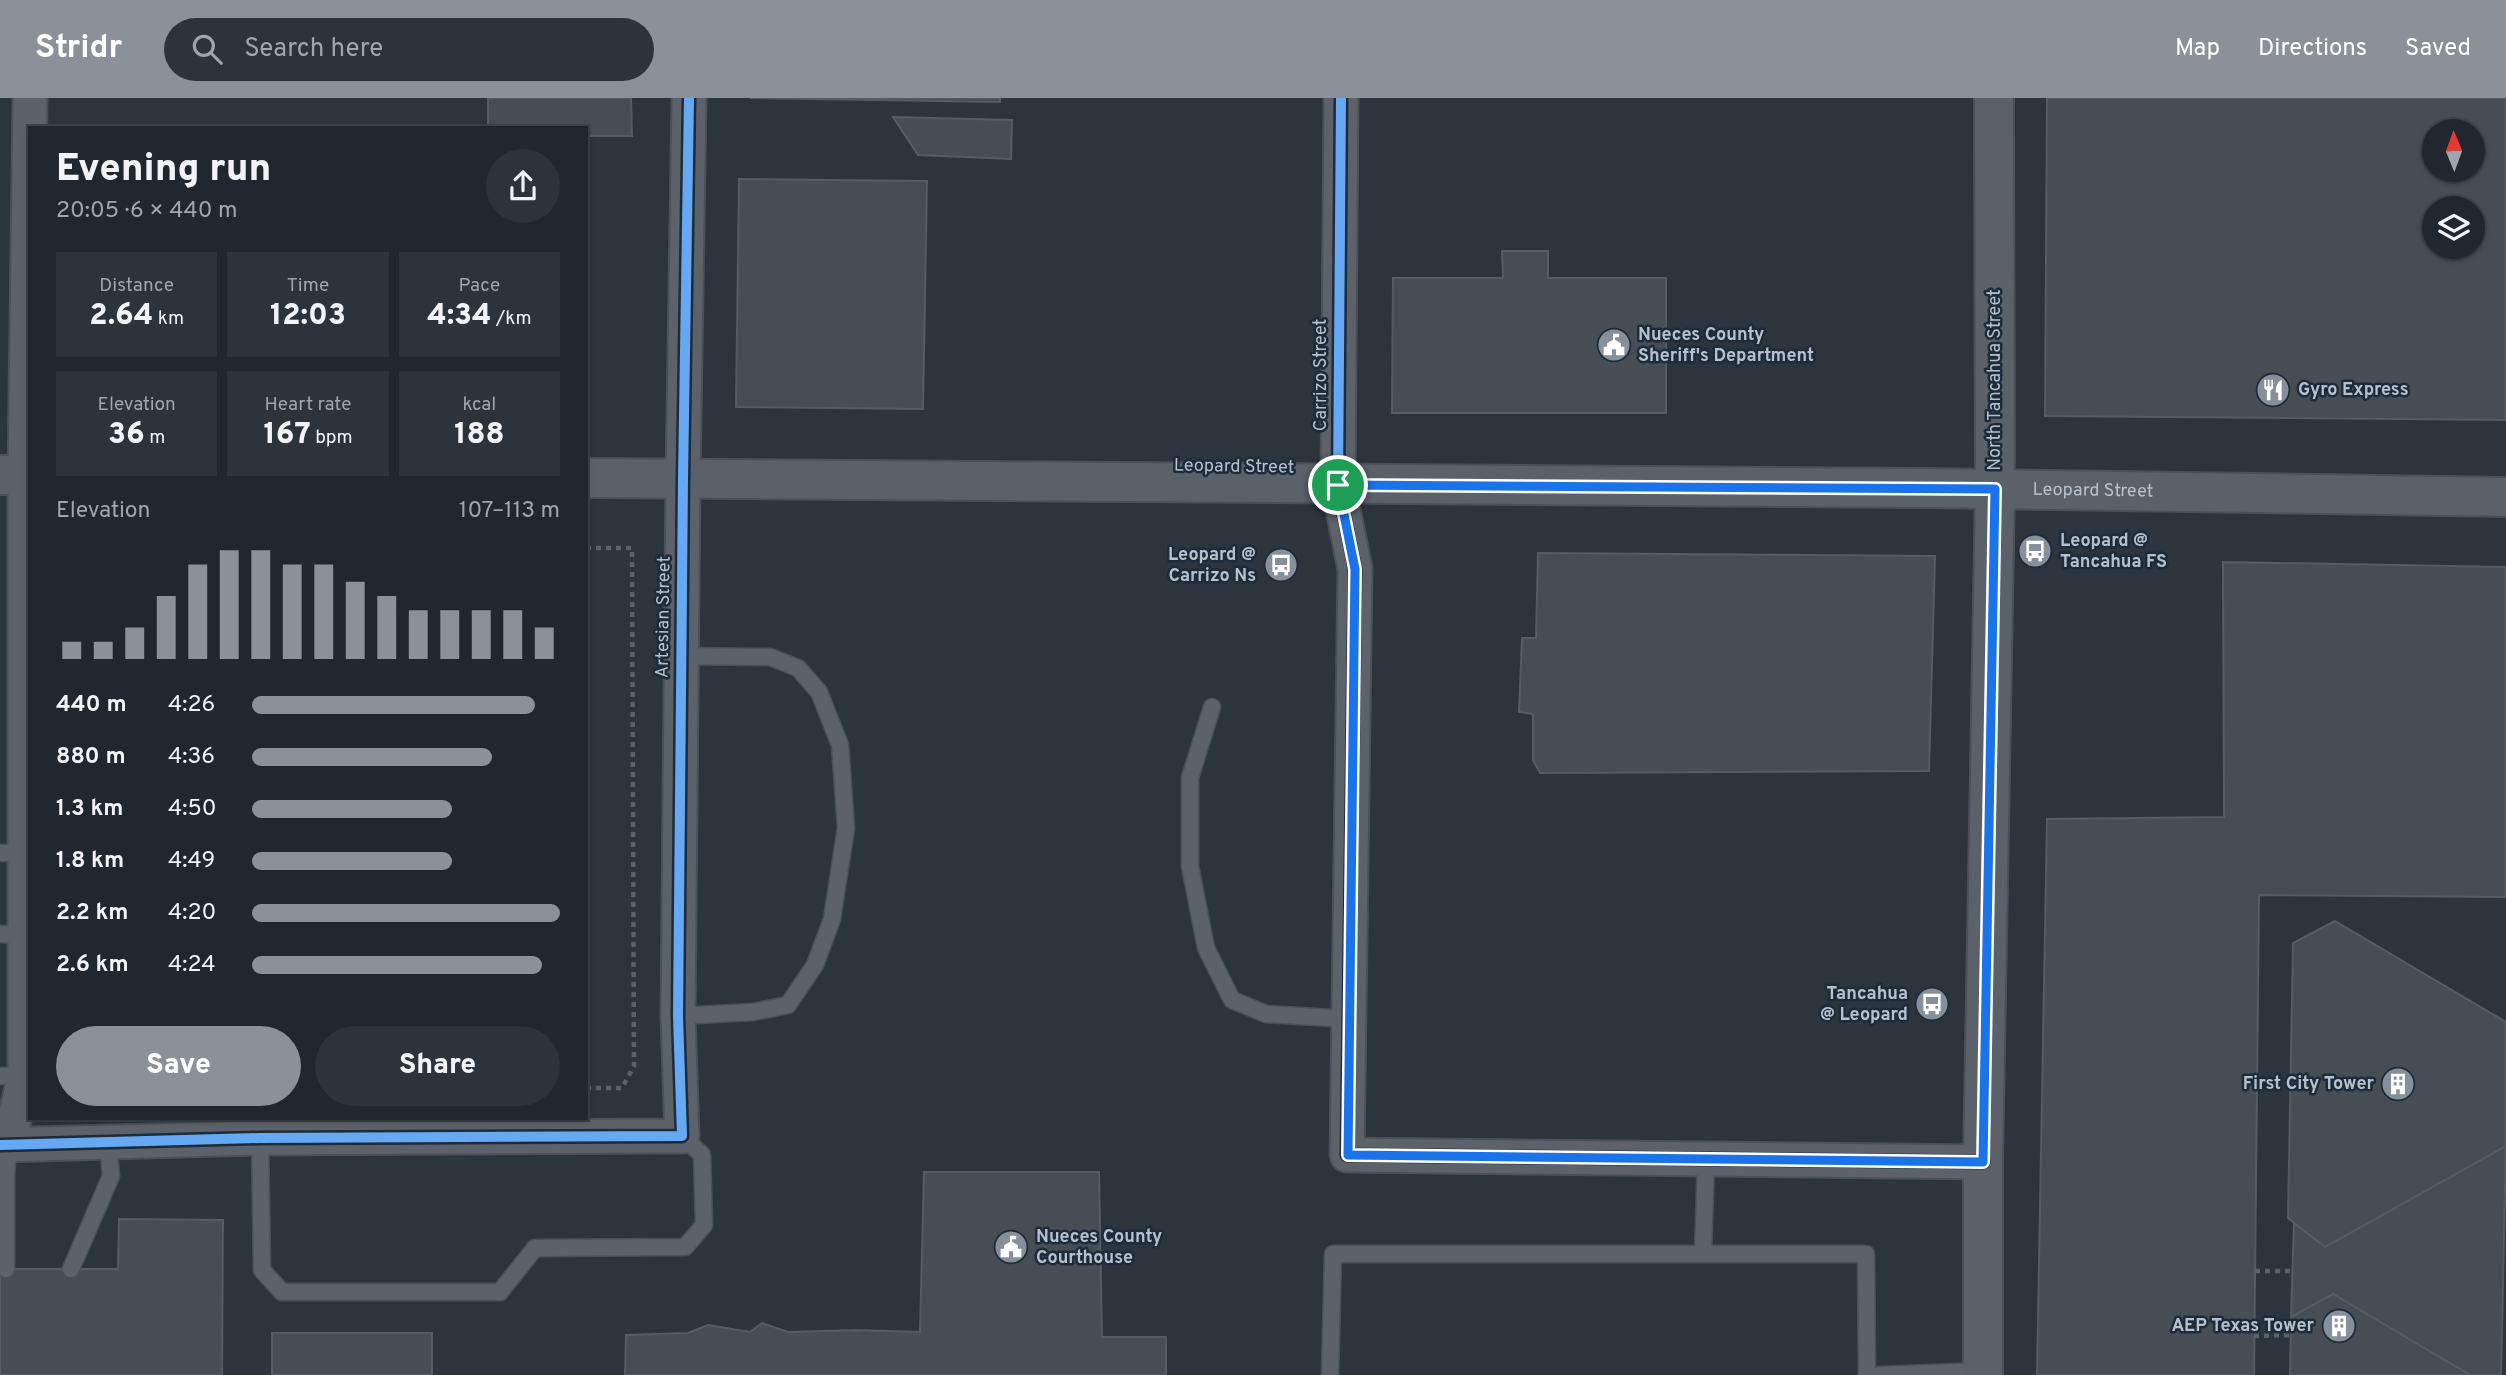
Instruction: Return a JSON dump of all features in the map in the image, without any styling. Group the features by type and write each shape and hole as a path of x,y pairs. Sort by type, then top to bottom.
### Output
{"main road":[{"name":"North Tancahua Street","path":"1983,1373 1983,1162 1995,489 1994,98"},
{"name":"Leopard Street","path":"588,478 1995,489 2506,497"}],"street":[{"path":"29,126 30,98"},
{"name":"Artesian Street","path":"682,1136 678,1016 690,98"},
{"name":"Carrizo Street","path":"1341,98 1338,485 1355,569 1348,1155 1706,1159"},
{"path":"28,161 18,475 12,853 12,1076 4,1145 260,1138 682,1136"},
{"path":"1706,1159 1983,1162"}],"lane":[{"path":"678,1016 753,1012 788,1005 815,965 832,919 846,828 840,745 819,692 798,668 770,657 681,656"},
{"path":"1212,707 1190,778 1190,866 1206,948 1232,1000 1266,1014 1349,1019"},
{"path":"260,1138 262,1270 282,1292 500,1292 535,1248 685,1247 704,1225 702,1155 682,1136"},
{"path":"71,1269 111,1176 108,1142"},
{"path":"4,1145 6,1269"},
{"path":"1703,1254 1706,1159"},
{"path":"1330,1375 1333,1254 1866,1254 1867,1375"},
{"path":"1880,1375 1983,1373"}],"path":[{"path":"588,548 632,548 634,1038 634,1066 622,1088 588,1088"},
{"path":"2255,1270 2293,1271"},
{"path":"2254,1336 2291,1335"}],"building":[{"path":"488,98 631,98 632,136 588,136 588,126 488,126"},
{"path":"750,98 1000,98 1000,102"},
{"path":"2047,98 2506,98 2506,420 2045,416"},
{"path":"893,117 1012,120 1011,159 918,155"},
{"path":"739,179 927,181 923,409 736,407"},
{"path":"1502,251 1548,251 1548,278 1666,278 1666,413 1392,413 1393,278 1503,278"},
{"path":"1538,553 1935,556 1929,771 1540,773 1533,760 1533,714 1519,712 1522,638 1536,638"},
{"path":"2223,562 2506,567 2506,897 2259,895 2254,1375 2037,1375 2047,819 2224,817"},
{"name":"First City Tower","path":"2335,921 2506,1022 2506,1146 2325,1247 2288,1218 2293,943"},
{"path":"2506,1146 2501,1375 2470,1375 2333,1294 2291,1317 2294,1223 2325,1247"},
{"name":"Nueces County Courthouse","path":"924,1172 1099,1172 1102,1337 1166,1337 1166,1375 625,1375 626,1335 688,1333 708,1325 750,1332 762,1323 788,1332 920,1332"},
{"path":"119,1219 223,1220 222,1375 0,1375 0,1269 118,1269"},
{"name":"AEP Texas Tower","path":"2333,1294 2470,1375 2290,1375 2291,1317"},
{"path":"272,1333 432,1333 432,1375 272,1375"}],"cycle path":[{"path":"0,1145 260,1138 682,1136 678,1016 689,98"},
{"path":"1341,98 1338,485 1355,569 1347,1155 1983,1162"}],"place":[{"name":"Nueces County Sheriff's Department","path":"1614,345"},
{"name":"Gyro Express","path":"2273,390"},
{"name":"Leopard @ Tancahua FS","path":"2035,551"},
{"name":"Leopard @ Carrizo Ns","path":"1281,565"},
{"name":"Tancahua @ Leopard","path":"1932,1004"},
{"name":"First City Tower","path":"2398,1084"},
{"name":"Nueces County Courthouse","path":"1011,1247"},
{"name":"AEP Texas Tower","path":"2339,1326"}],"route":[{"path":"1338,485 1995,489 1983,1162 1348,1155 1355,569 1338,485"}]}
